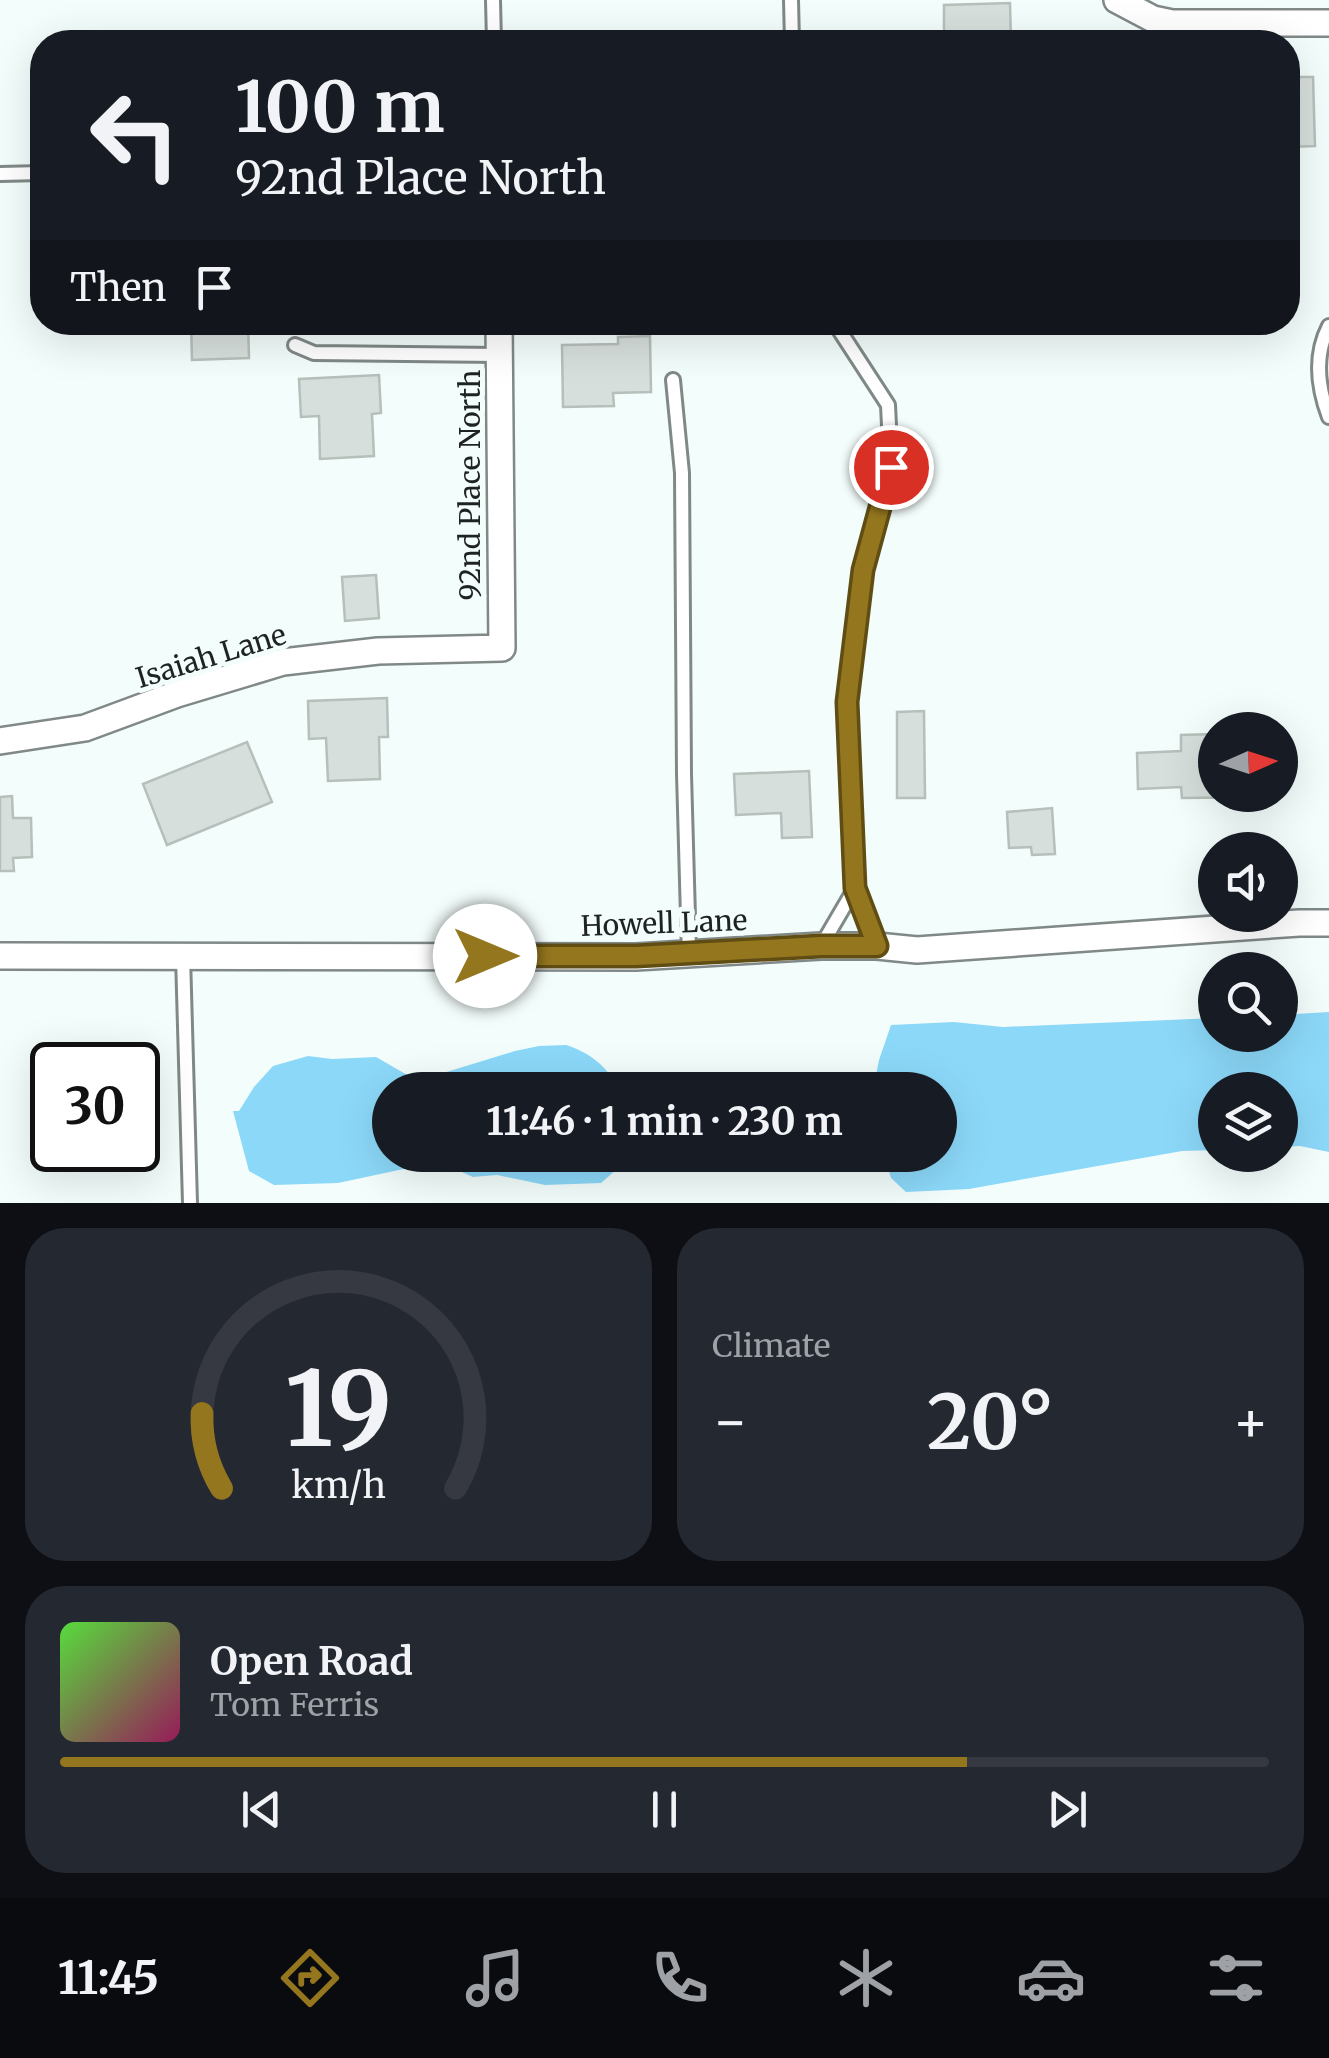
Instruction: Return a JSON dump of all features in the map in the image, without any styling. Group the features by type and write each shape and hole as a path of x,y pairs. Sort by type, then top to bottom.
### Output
{"street":[{"path":"1118,0 1152,19 1172,23 1329,23"},
{"name":"92nd Place North","path":"499,335 502,648"},
{"name":"Isaiah Lane","path":"0,740 85,728 177,694 283,662 378,650 502,648"},
{"name":"Howell Lane","path":"0,956 636,956 821,946 916,950 1329,923"}],"lane":[{"path":"494,0 494,30"},
{"path":"791,0 792,30"},
{"path":"0,174 30,173"},
{"path":"1329,326 1320,354 1318,380 1329,417"},
{"path":"843,335 888,404 891,467 863,570 847,702 855,888 877,946"},
{"path":"295,345 314,353 500,355"},
{"path":"673,380 682,473 690,954"},
{"path":"821,946 855,888"},
{"path":"183,956 190,1203"}],"water":[{"path":"1329,1012 1329,1152 1298,1146 1298,1072 1198,1072 1198,1151 969,1189 906,1192 891,1178 889,1172 957,1172 957,1072 877,1072 891,1025 954,1022 1003,1027 1198,1019 1198,1052 1298,1052 1298,1014"},
{"path":"566,1045 583,1052 608,1072 447,1072 515,1051"},
{"path":"308,1056 376,1057 402,1072 372,1072 372,1172 390,1172 338,1183 274,1185 249,1171 233,1111 239,1111 273,1066"},
{"path":"462,1172 614,1172 601,1183 545,1185 497,1175 473,1177"}],"building":[{"path":"1010,3 1011,30 944,30 944,5"},
{"path":"1300,77 1313,77 1315,146 1300,147"},
{"path":"191,335 248,335 249,358 192,360"},
{"path":"650,336 651,392 613,393 614,406 563,407 562,345 618,344 618,337"},
{"path":"379,375 381,413 372,414 374,456 320,459 319,416 301,417 299,379"},
{"path":"376,575 379,618 345,621 342,577"},
{"path":"387,698 388,737 379,737 380,779 328,781 326,738 309,739 308,701"},
{"path":"924,711 925,798 897,798 897,712"},
{"path":"1198,734 1198,798 1182,798 1181,787 1138,789 1137,753 1181,751 1181,735"},
{"path":"247,742 272,802 167,845 143,784"},
{"path":"809,771 812,837 782,838 781,813 736,815 734,774"},
{"path":"12,796 13,818 31,818 32,857 13,858 14,871 0,871 0,797"},
{"path":"1052,808 1055,854 1032,855 1031,847 1009,848 1007,812"}],"route":[{"path":"485,956 636,956 877,946 855,888 847,702 863,570 891,467"}]}
